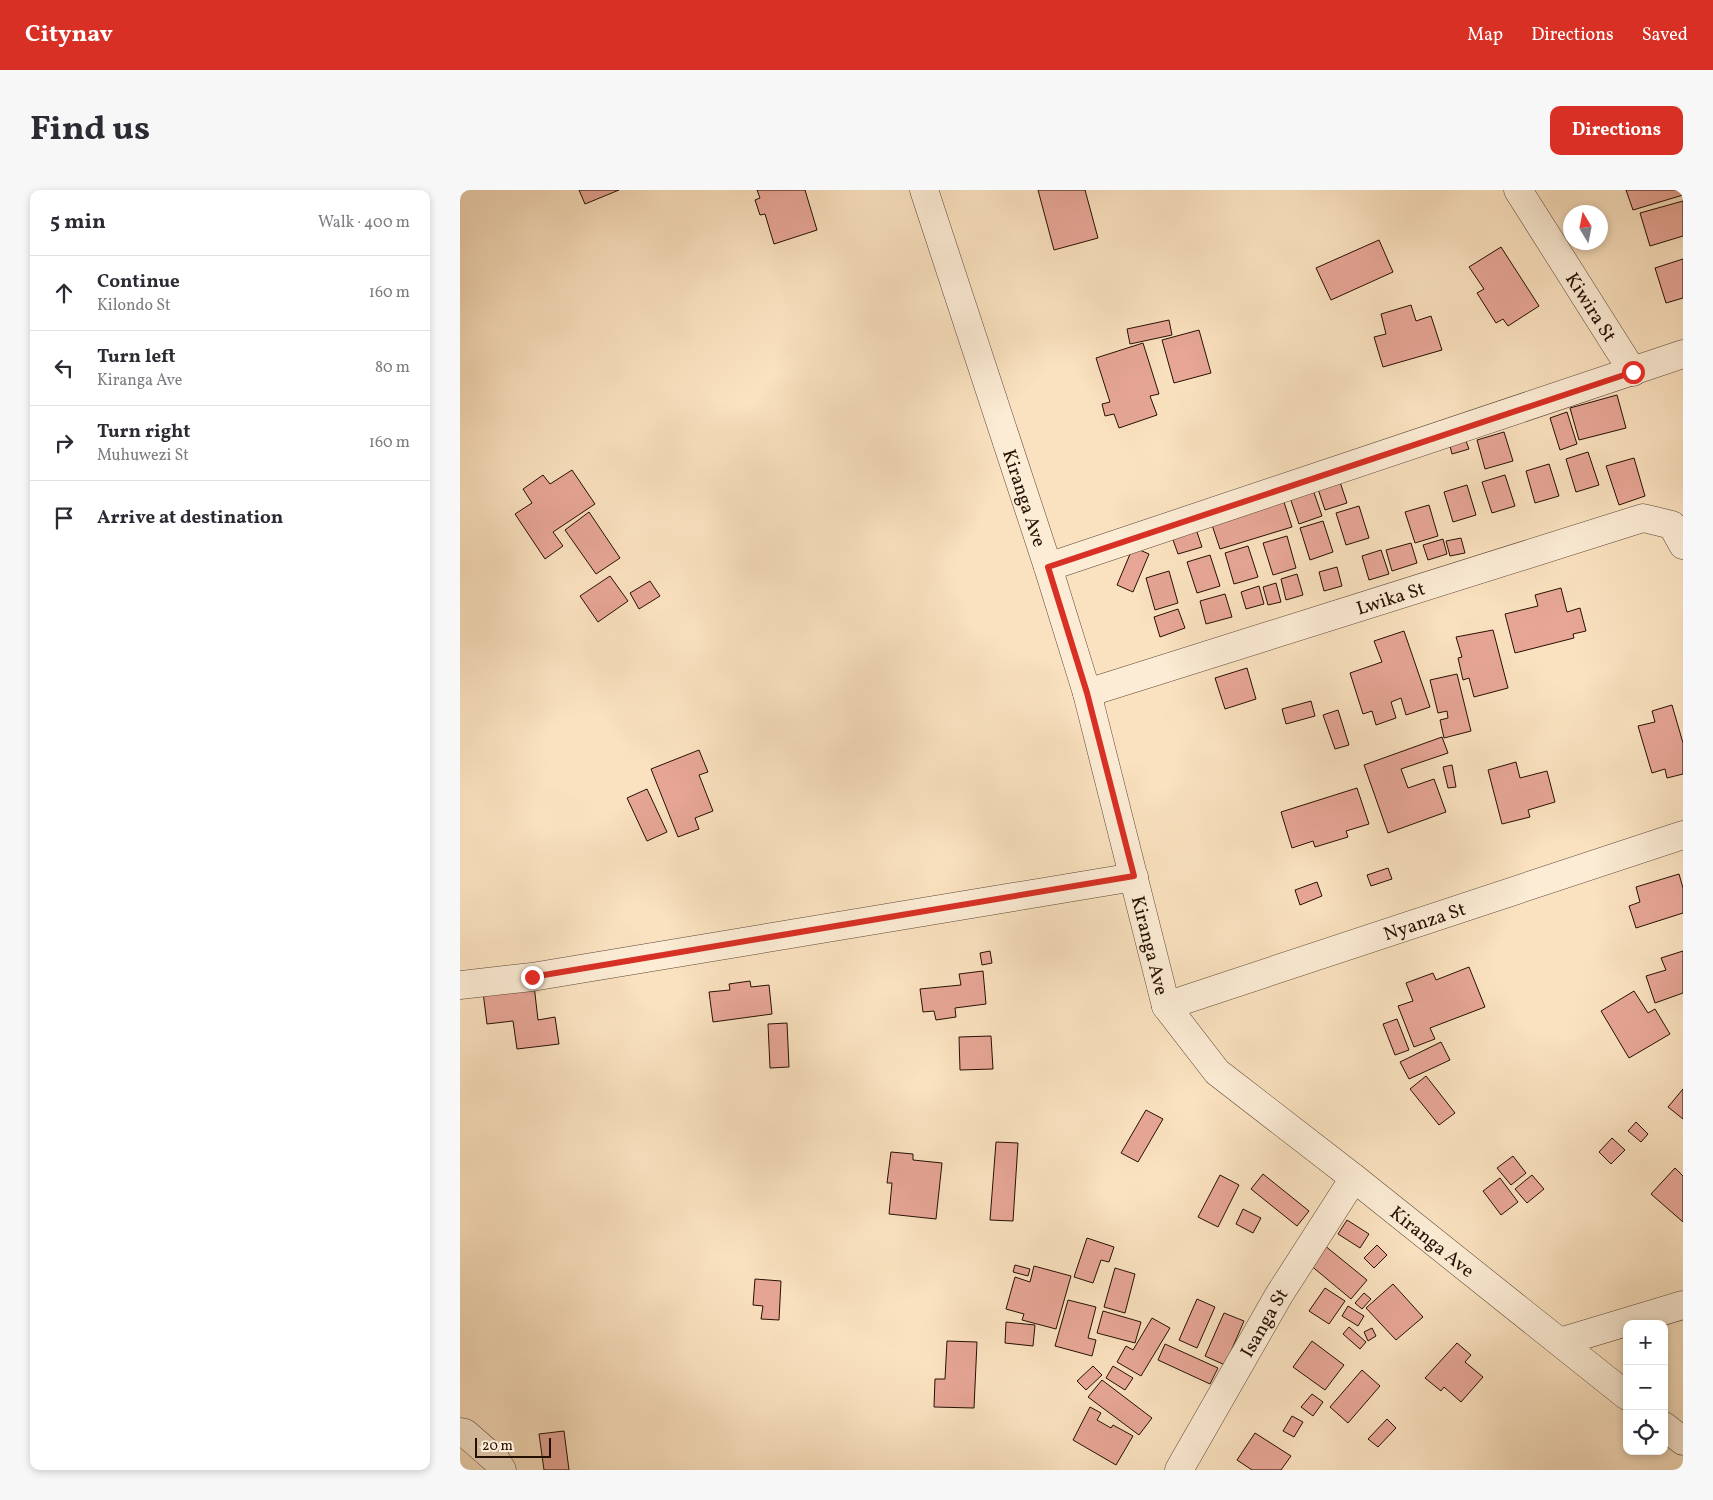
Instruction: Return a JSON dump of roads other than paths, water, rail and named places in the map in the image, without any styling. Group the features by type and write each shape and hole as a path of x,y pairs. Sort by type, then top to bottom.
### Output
{"street":[{"name":"Kiranga Ave","path":"924,190 1048,567 1087,693 1166,1006 1217,1072 1354,1178 1623,1393"},
{"name":"Kiwira St","path":"1518,190 1633,372"},
{"path":"1048,567 1683,354"},
{"name":"Lwika St","path":"1087,693 1643,518 1672,525 1683,545"},
{"name":"Nyanza St","path":"1166,1006 1683,834"},
{"path":"460,985 532,977 1134,876"},
{"name":"Isanga St","path":"1180,1470 1274,1304 1354,1178"},
{"path":"1560,1342 1683,1305"},
{"path":"1668,1429 1683,1441"},
{"path":"460,1432 465,1433 496,1460 502,1470"}]}
